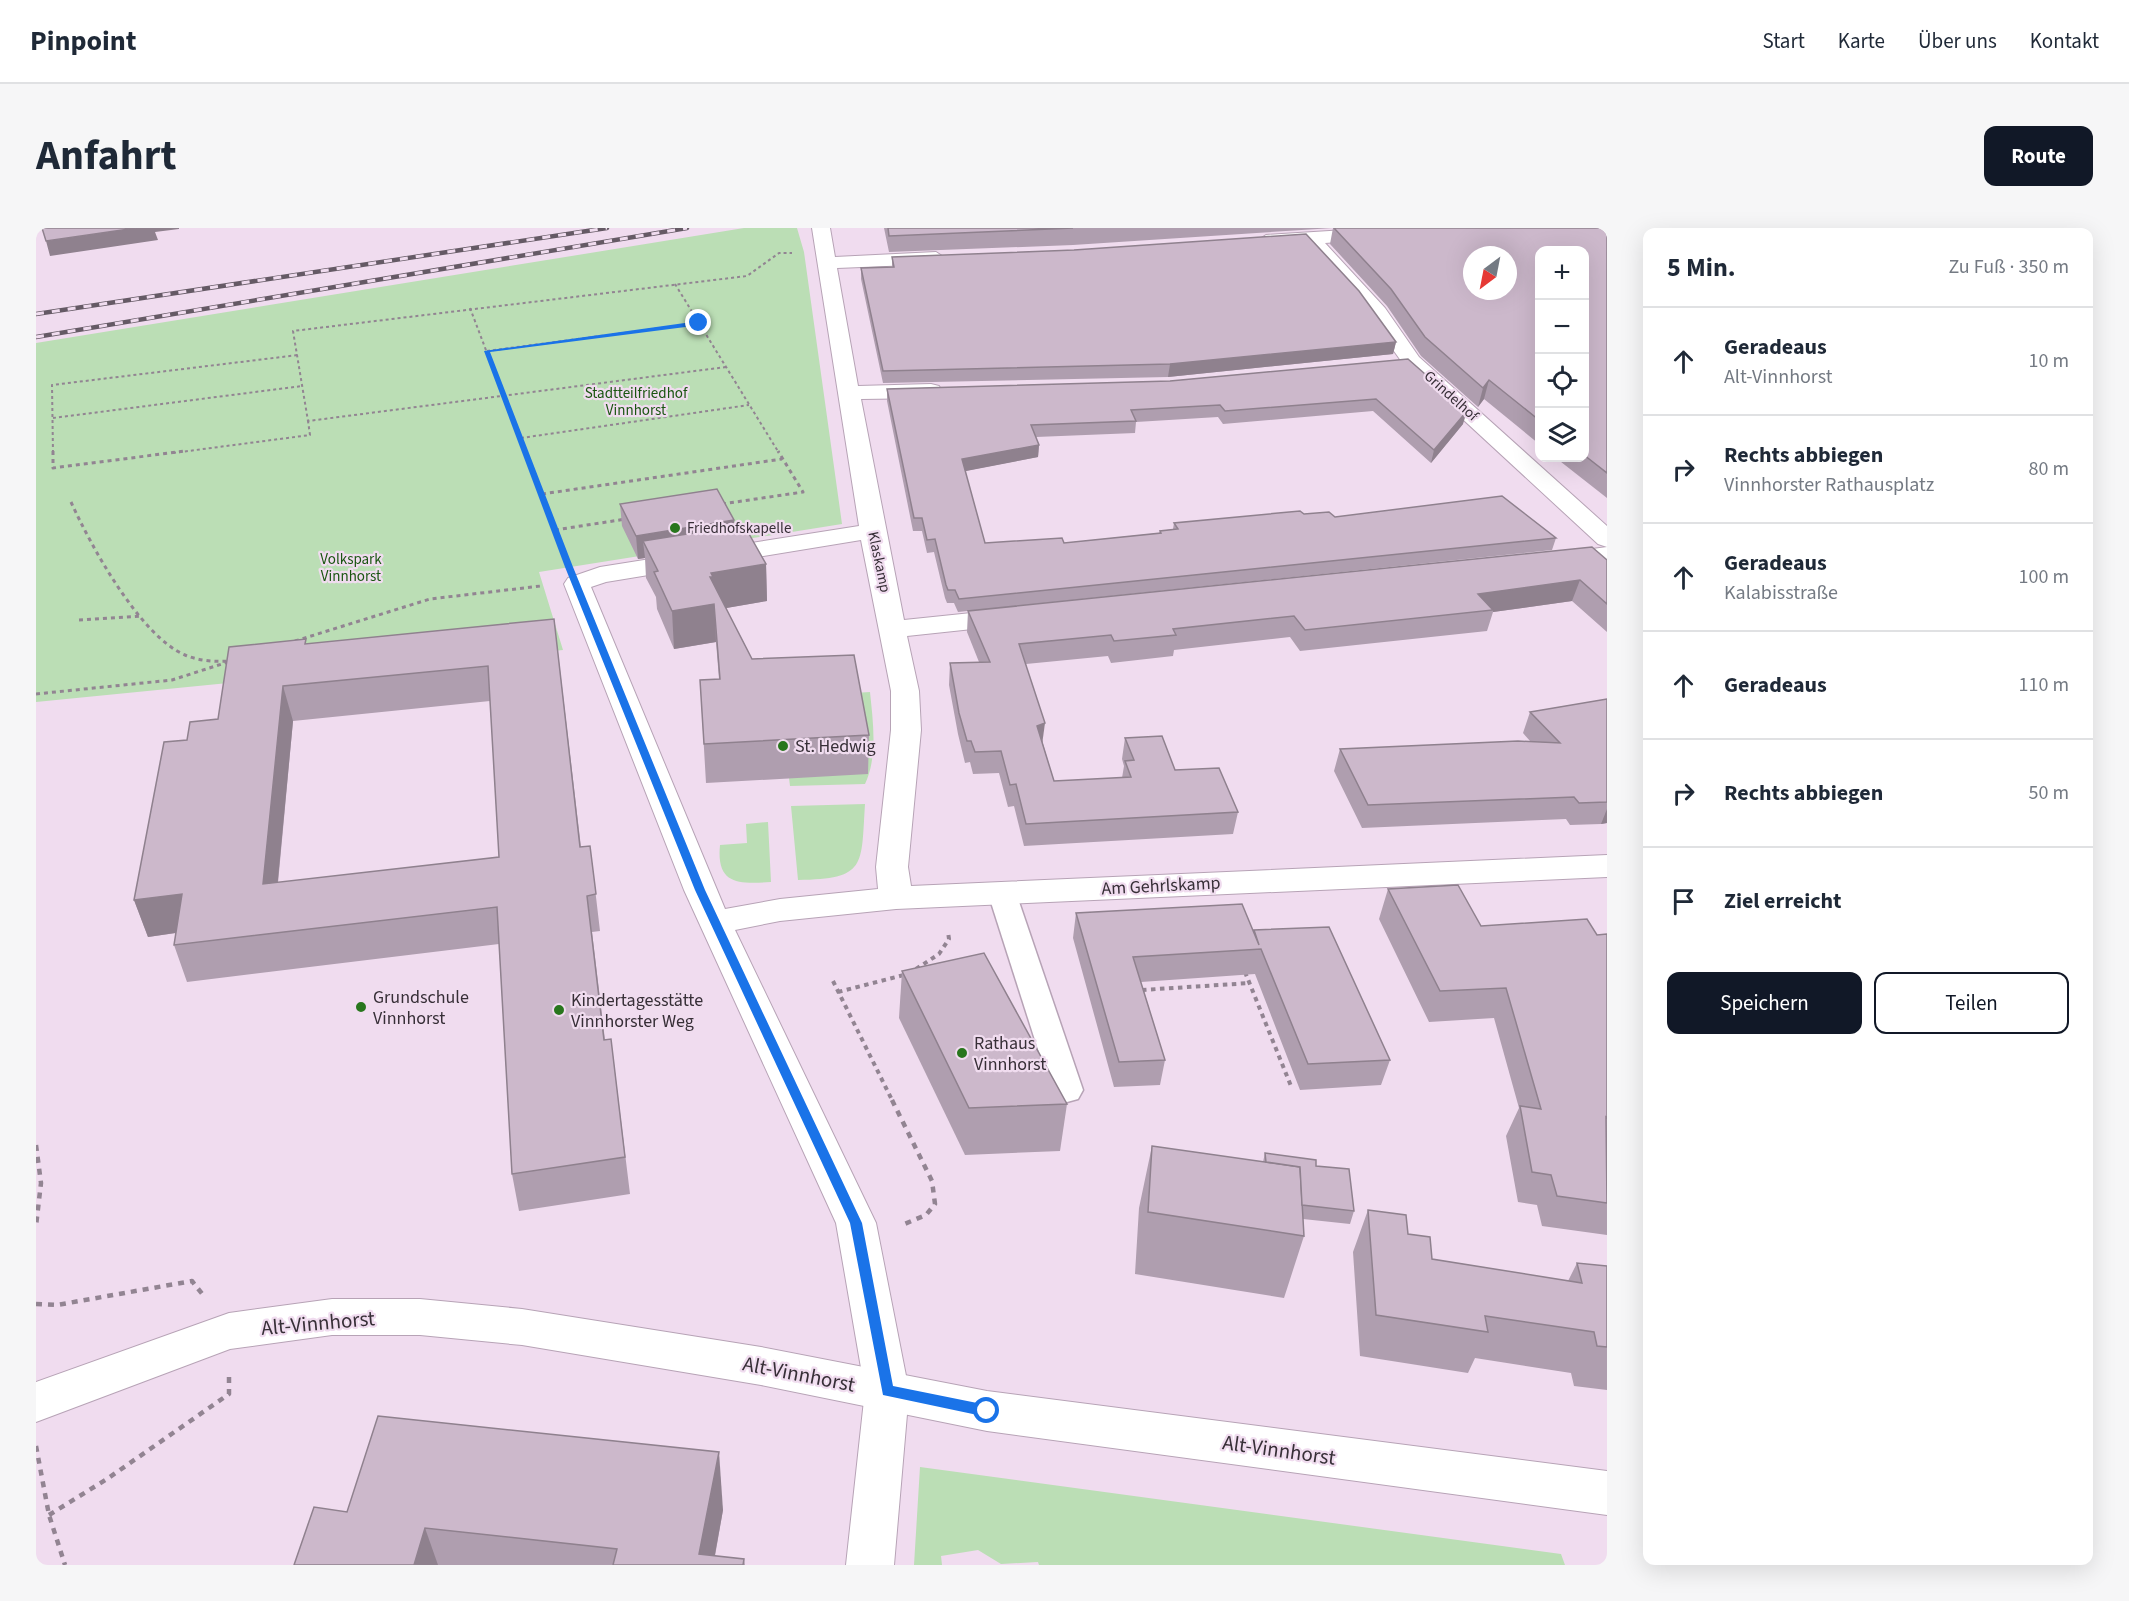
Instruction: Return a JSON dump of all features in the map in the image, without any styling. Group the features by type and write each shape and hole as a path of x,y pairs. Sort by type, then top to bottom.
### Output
{"street":[{"name":"Klaskamp","path":"821,228 872,531 905,691 906,711 892,867 896,898"},
{"path":"1252,242 1458,228"},
{"name":"Grindelhof","path":"1311,239 1350,277 1391,326 1411,361 1607,539"},
{"path":"826,257 956,258"},
{"path":"1388,363 1411,361"},
{"path":"849,393 956,391"},
{"path":"870,1565 887,1391 856,1223 700,890 577,584 600,575 872,531"},
{"path":"1536,562 1607,555"},
{"path":"893,629 1036,614"},
{"name":"Am Gehrlskamp","path":"716,922 780,910 896,898 1607,866"},
{"name":"Alt-Vinnhorst","path":"50,1396 229,1331 332,1317 420,1317 522,1327 761,1366 987,1411 1607,1493"}],"lane":[{"path":"1002,893 1066,1090"}],"path":[{"path":"298,355 52,385 53,468 310,435 298,355 293,331 747,276 779,253 826,257"},
{"path":"675,284 803,492 720,504"},
{"path":"285,644 430,599 577,584 470,308"},
{"path":"487,351 699,323"},
{"path":"308,422 726,367"},
{"path":"53,418 302,386"},
{"path":"521,438 749,405"},
{"path":"542,494 782,459"},
{"path":"71,502 82,531 106,569 142,616 183,654 229,662"},
{"path":"555,530 637,517"},
{"path":"79,620 142,616"},
{"path":"36,694 172,680 240,658"},
{"path":"838,992 914,971 939,954 949,939 938,896"},
{"path":"1243,966 1291,1086"},
{"path":"833,981 932,1182 935,1204 926,1215 914,1222 858,1238"},
{"path":"1142,990 1250,983"},
{"path":"36,1145 41,1183 36,1226"},
{"path":"36,1304 57,1305 192,1281"},
{"path":"49,1515 107,1479 228,1394"},
{"path":"36,1446 49,1515 65,1565"}],"green space":[{"name":"Stadtteilfriedhof Vinnhorst","path":"744,228 797,228 804,252 842,524 539,572 563,650 36,702 36,343"},
{"path":"870,692 873,750 865,784 790,786 789,778 854,693"},
{"path":"865,804 863,842 856,865 848,872 837,876 798,880 791,806"},
{"path":"768,822 771,882 740,882 726,875 720,858 720,845 747,843 746,824"},
{"path":"920,1467 1561,1554 1565,1565 1039,1565 1038,1562 1001,1564 978,1550 941,1556 942,1565 914,1565"}],"building":[{"path":"42,228 136,228 46,241"},
{"path":"888,228 1073,228 889,236"},
{"path":"1334,228 1607,228 1607,473 1589,459 1589,246 1535,246 1535,417 1489,380 1483,388 1425,337 1391,289"},
{"path":"1306,234 1359,291 1396,342 1170,364 883,371 861,268 894,267 892,257 1074,250"},
{"path":"1408,359 1467,411 1434,450 1376,399 1225,411 1220,405 1131,410 1136,421 1031,425 1039,445 962,459 985,543 1062,538 1064,543 1161,533 1160,531 1178,529 1174,523 1300,511 1304,514 1329,512 1335,517 1502,496 1556,538 959,599 955,590 948,590 946,585 935,539 927,540 922,518 914,518 887,389 1170,381"},
{"path":"717,489 734,520 636,536 620,504"},
{"path":"744,525 766,564 711,573 713,577 710,577 752,659 854,655 869,735 704,744 700,680 720,679 714,604 672,611 654,572 658,571 643,541"},
{"path":"1592,547 1607,560 1607,604 1580,580 1478,594 1493,610 1305,630 1294,616 1173,629 1176,635 1114,641 1111,635 1019,644 1045,723 1037,726 1054,781 1131,777 1125,761 1134,760 1125,738 1162,736 1175,770 1219,768 1238,812 1026,824 1016,784 1010,785 1001,751 975,752 971,741 967,741 959,713 950,663 990,662 968,611"},
{"path":"554,619 580,847 590,846 596,894 587,896 604,1040 611,1039 625,1157 512,1174 497,907 174,945 182,894 134,900 164,742 187,740 190,722 218,719 229,647 306,639 305,644","holes":["488,666 499,857 263,884 283,686"]},
{"path":"1607,699 1607,802 1579,803 1574,797 1368,805 1340,749 1518,741 1560,743 1530,712"},
{"path":"1458,885 1481,926 1587,919 1597,935 1607,934 1607,1203 1557,1196 1551,1175 1532,1172 1520,1106 1541,1109 1506,988 1440,991 1388,889"},
{"path":"1242,904 1259,945 1254,930 1329,927 1390,1060 1308,1064 1261,949 1133,957 1165,1060 1119,1062 1076,913"},
{"path":"984,953 1067,1104 969,1108 902,971"},
{"path":"1152,1146 1300,1167 1304,1236 1148,1212"},
{"path":"1265,1153 1316,1160 1316,1166 1349,1169 1354,1211 1302,1205 1300,1167 1266,1162"},
{"path":"1368,1210 1406,1215 1408,1234 1430,1237 1432,1259 1582,1283 1577,1263 1607,1266 1607,1347 1597,1346 1594,1332 1485,1316 1488,1332 1376,1315"},
{"path":"378,1416 719,1452 699,1554 744,1559 743,1565 613,1565 617,1549 425,1528 414,1565 294,1565 314,1507 347,1512"}],"railway":[{"path":"36,314 607,228"},
{"path":"36,337 687,228"}],"place":[{"name":"Friedhofskapelle","path":"675,528"},
{"name":"St. Hedwig","path":"783,746"},
{"name":"Grundschule Vinnhorst","path":"361,1007"},
{"name":"Kindertagesstätte Vinnhorster Weg","path":"559,1010"},
{"name":"Rathaus Vinnhorst","path":"962,1053"}],"route":[{"path":"699,323 487,351 569,567 700,890 856,1223 887,1391 987,1411"}],"park label":[{"name":"Volkspark Vinnhorst","path":"351,568"}]}
